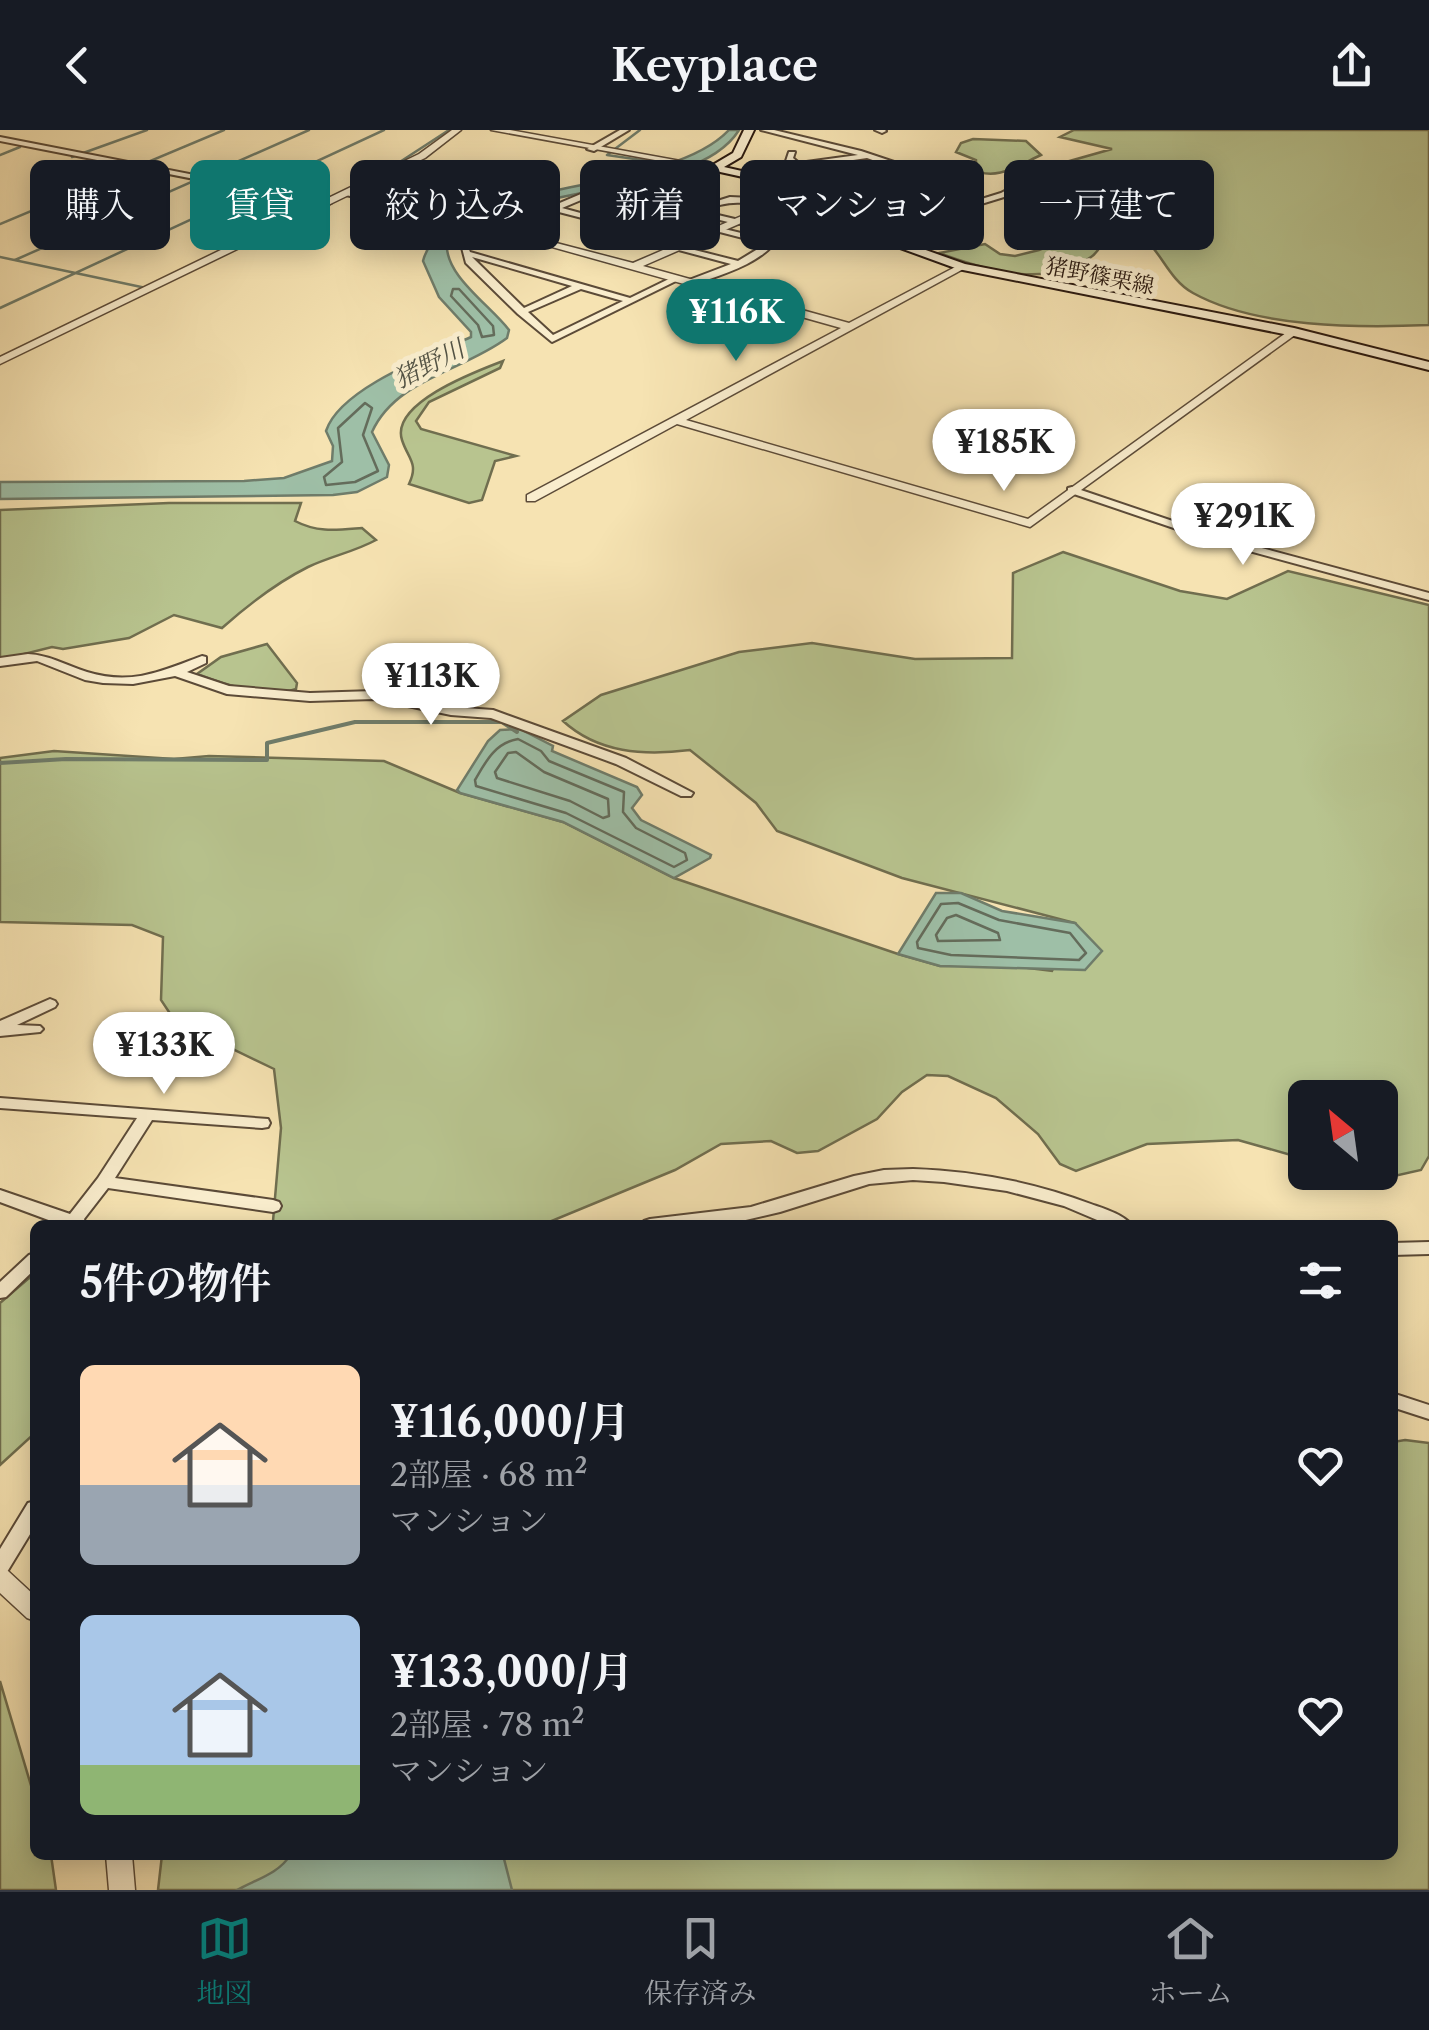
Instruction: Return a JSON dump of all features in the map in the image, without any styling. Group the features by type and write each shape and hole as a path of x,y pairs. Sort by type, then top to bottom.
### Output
{"main road":[{"path":"720,164 736,154 748,130"},
{"name":"猪野篠栗線","path":"915,250 962,267 1294,332 1429,366"}],"street":[{"path":"330,201 422,156 458,130"},
{"path":"495,130 662,160"},
{"path":"591,149 625,130"},
{"path":"765,130 881,160"},
{"path":"0,139 190,176"},
{"path":"790,160 792,154"},
{"path":"841,160 870,156"},
{"path":"346,194 350,195"},
{"path":"984,201 1004,195"},
{"path":"720,218 736,222"},
{"path":"720,229 740,220"},
{"path":"560,246 850,327"},
{"path":"0,361 228,250"},
{"path":"465,250 521,312 552,339 678,278"},
{"path":"635,266 672,250"},
{"path":"698,250 738,263"},
{"path":"692,282 761,250"},
{"path":"466,253 632,301"},
{"path":"531,498 962,267"},
{"path":"521,312 580,286"},
{"path":"674,420 1030,523 1294,332"},
{"path":"1072,490 1212,538 1429,597"},
{"path":"0,662 37,655 103,679 180,674 227,690 310,698 408,699 451,712 493,714 621,762 686,792"},
{"path":"180,674 202,660"},
{"path":"0,1029 50,1004"},
{"path":"0,1029 35,1029"},
{"path":"0,1103 262,1124"},
{"path":"79,1220 148,1114"},
{"path":"691,1220 764,1211 886,1176 952,1178 1019,1189 1068,1201 1112,1220"},
{"path":"104,1182 272,1206"},
{"path":"0,1196 65,1220"},
{"path":"1398,1250 1427,1252"},
{"path":"0,1292 30,1264"},
{"path":"1398,1402 1429,1412"},
{"path":"0,1566 30,1517"},
{"path":"0,1578 30,1606"},
{"path":"119,1860 122,1890"}],"shaded area":[{"path":"1074,130 1429,130 1429,325 1371,326 1277,319 1218,305 1193,293 1171,273 1155,250 1214,250 1214,160 1073,160 1112,149 1060,137"},
{"path":"973,139 1026,141 1041,155 1030,160 1004,160 1004,172 989,174 984,173 984,160 956,152 961,143"},
{"path":"985,244 1000,254 1015,256 1039,250 1097,250 1073,267 1035,274 995,270 939,253 984,250"},
{"path":"503,361 500,368 429,402 416,421 421,429 516,456 495,461 482,500 469,503 409,484 413,466 402,440 402,426 409,413 438,390"},
{"path":"169,503 301,503 295,521 303,525 336,530 362,528 376,540 296,573 222,628 174,615 129,638 63,649 52,647 0,660 0,510"},
{"path":"1063,552 1180,591 1227,599 1288,571 1429,605 1429,1156 1421,1170 1398,1175 1398,1080 1288,1080 1288,1154 1238,1140 1147,1144 1076,1171 1060,1164 1038,1134 996,1098 948,1076 927,1075 902,1092 877,1119 818,1151 797,1153 771,1141 721,1144 675,1170 554,1220 273,1220 281,1128 274,1069 175,1021 161,1000 163,937 132,925 0,922 0,758 54,751 174,759 209,756 384,761 460,793 563,822 674,878 898,954 940,966 1003,965 1052,971 1075,923 902,878 777,831 756,803 690,750 622,750 591,740 563,721 601,695 739,652 812,643 915,659 1012,658 1013,573"},
{"path":"267,644 297,683 296,689 259,692 197,674 221,657"},
{"path":"30,1278 30,1438 0,1465 0,1303"},
{"path":"1398,1441 1429,1443 1429,1890 158,1890 161,1860 1398,1860"},
{"path":"0,1681 30,1782 30,1860 52,1860 56,1890 0,1890"}],"water":[{"path":"729,130 739,130 716,153 702,160 678,160 698,152"},
{"path":"580,185 580,193 560,197 560,190"},
{"name":"猪野川","path":"430,250 448,250 460,278 509,330 507,338 414,388 383,414 372,432 389,465 387,477 357,492 333,495 0,499 0,482 244,481 284,478 332,461 333,446 326,431 349,401 411,363 471,337 471,332 439,297 423,261"},
{"path":"520,729 553,746 552,751 637,787 642,795 632,808 641,820 711,855 710,858 674,878 563,822 460,793 457,790 488,741 500,730"},
{"path":"936,893 961,893 1002,911 1075,923 1102,951 1085,970 940,966 898,954"},
{"path":"504,1860 512,1890 237,1890 286,1861"}],"waterway":[{"path":"72,157 147,130"},
{"path":"0,224 224,130"},
{"path":"15,260 309,130"},
{"path":"75,273 384,130"},
{"path":"403,160 449,130"},
{"path":"640,130 607,155 641,160"},
{"path":"0,155 20,147"},
{"path":"0,257 75,273"},
{"path":"0,308 75,273"},
{"path":"75,273 146,288"},
{"path":"0,763 66,759 267,760 267,743 355,722 502,722 517,732"}]}
